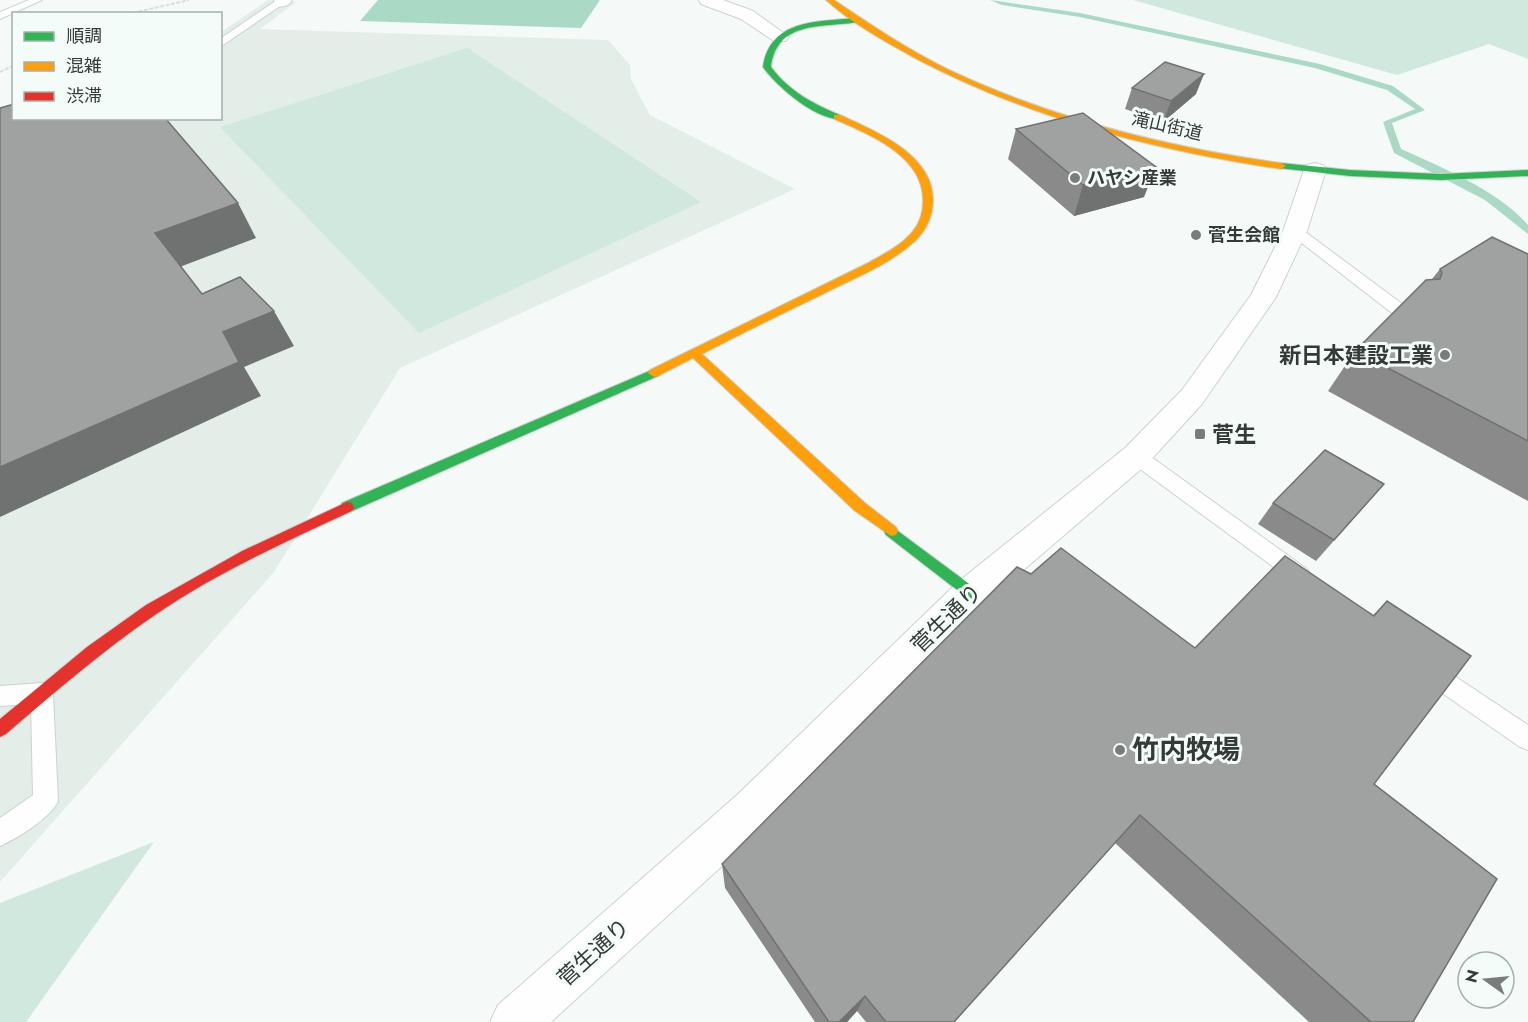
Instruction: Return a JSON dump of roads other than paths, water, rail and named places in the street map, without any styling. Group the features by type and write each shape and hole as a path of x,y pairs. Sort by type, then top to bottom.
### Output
{"main road":[{"name":"滝山街道","path":"829,0 855,20 914,56 1052,114 1086,125 1198,152 1315,170 1401,176 1482,177 1528,173"},
{"path":"0,729 136,619 202,579 289,534 695,354 873,262 904,243 919,230 929,199 926,182 905,155 884,138 822,112 773,82 766,67 773,46 780,37 795,31 855,20"},
{"path":"695,354 860,507 971,593"}],"street":[{"path":"706,0 754,10 780,37"},
{"name":"菅生通り","path":"515,1022 752,810 971,593 1136,456 1192,397 1263,297 1295,231 1315,170"}],"lane":[{"path":"5,1 12,0"},
{"path":"0,16 37,0"},
{"path":"222,43 283,1"},
{"path":"1295,231 1403,313"},
{"path":"1136,456 1317,588"},
{"path":"1412,660 1528,739"},
{"path":"0,696 42,693 46,801 0,833"}],"waterway":[{"path":"993,0 1080,15 1317,66 1390,88 1421,110 1387,122 1397,151 1448,175 1488,198 1505,209 1528,231"}],"place":[{"name":"ハヤシ産業","path":"1075,178"},
{"name":"菅生会館","path":"1196,235"},
{"name":"新日本建設工業","path":"1445,355"},
{"name":"菅生","path":"1200,434"},
{"name":"竹内牧場","path":"1120,750"}]}
